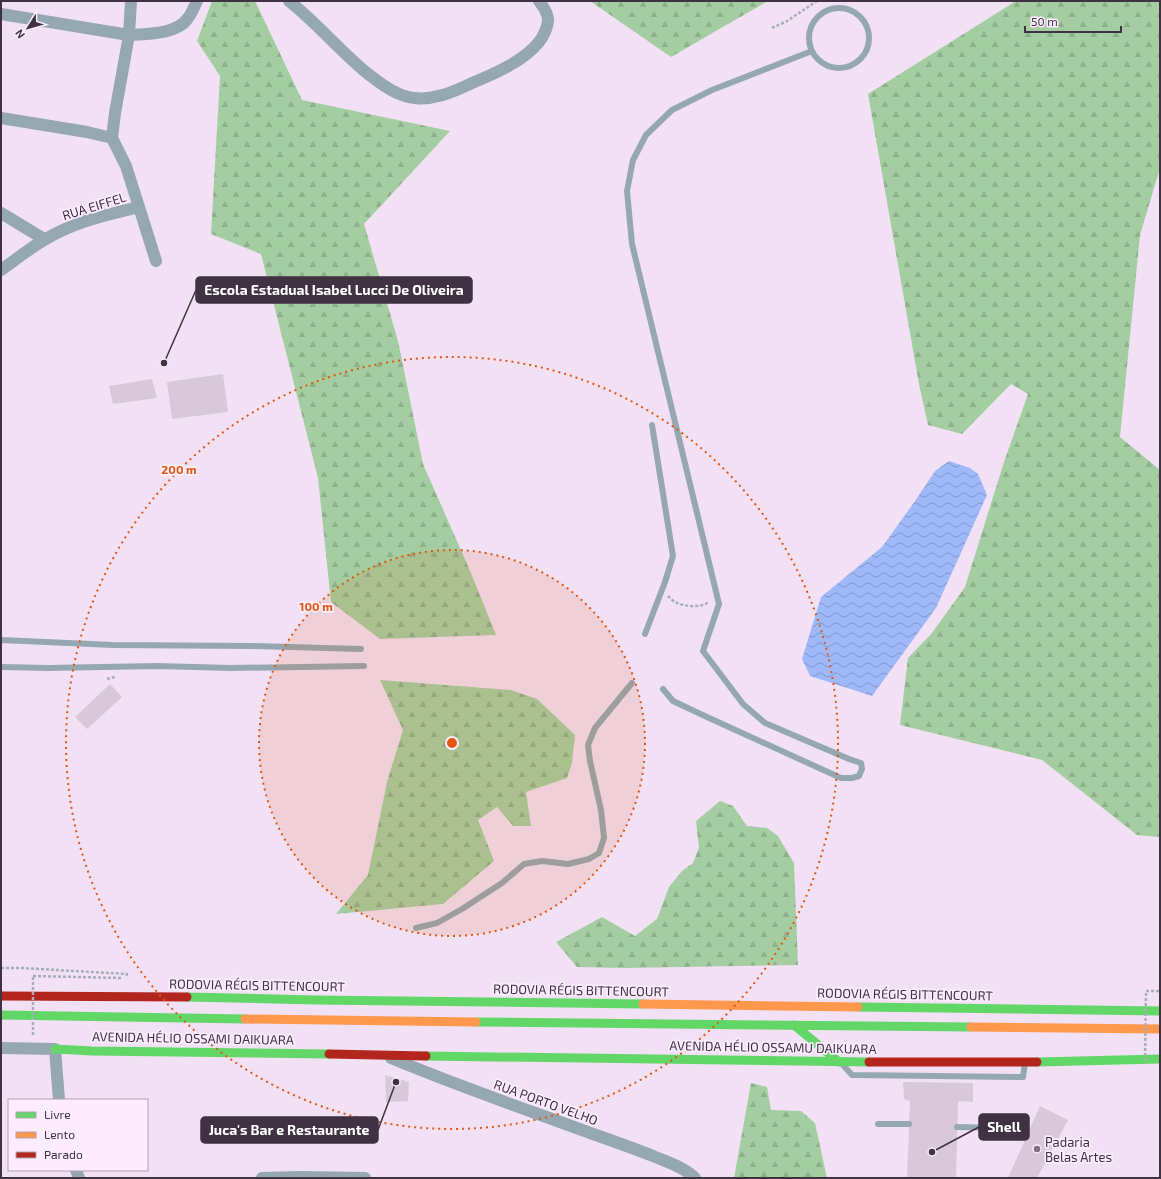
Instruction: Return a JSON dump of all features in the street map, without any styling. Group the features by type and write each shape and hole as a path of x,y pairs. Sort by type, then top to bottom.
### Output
{"main road":[{"name":"RODOVIA RÉGIS BITTENCOURT","path":"1,996 158,996 316,1000 1160,1011"},
{"path":"1,1015 1160,1029"},
{"path":"794,1025 838,1062"},
{"name":"AVENIDA HÉLIO OSSAMI DAIKUARA","path":"55,1049 92,1051 385,1055"},
{"name":"AVENIDA HÉLIO OSSAMU DAIKUARA","path":"385,1055 838,1062 1025,1062 1160,1059"}],"street":[{"path":"1,118 86,132 112,138 115,113 130,35 131,1"},
{"path":"1,14 130,35 144,35 167,31 181,25 188,19 197,1"},
{"path":"289,1 304,13 349,58 378,82 397,93 416,99 437,97 453,92 493,74 522,58 539,42 545,32 548,20 544,8 539,1"},
{"name":"RUA EIFFEL","path":"1,270 44,239 65,229 82,222 139,206 126,166 112,138"},
{"path":"139,206 156,261"},
{"path":"1,213 44,239"},
{"name":"AVENIDA HÉLIO OSSAMI DAIKUARA","path":"1,1048 55,1049"},
{"path":"55,1049 59,1099"},
{"name":"RUA PORTO VELHO","path":"385,1055 463,1086 654,1156 680,1168 696,1178"},
{"path":"262,1178 365,1178"}],"lane":[{"path":"831,8 846,8 859,14 868,26 870,41 864,56 852,66 837,68 822,63 812,51 809,42 810,27 818,15 831,8"},
{"path":"663,689 673,701 707,718 841,778 852,778 859,776 862,769 861,763 848,759 765,723 743,704 703,651 719,604 632,244 627,191 633,160 646,135 672,110 712,90 812,51"},
{"path":"645,634 673,556 652,425"},
{"path":"1,640 113,645 250,646 361,649"},
{"path":"1,667 48,668 157,666 231,668 364,666"},
{"path":"416,928 437,922 462,909 502,883 524,864 542,860 568,864 589,859 599,853 604,838 601,810 588,745 596,728 632,684"},
{"path":"838,1062 852,1075 1023,1077 1025,1062"},
{"path":"878,1124 909,1124"},
{"path":"957,1127 999,1128"}],"path":[{"path":"772,28 787,21 817,1"},
{"path":"662,590 675,602 690,606 703,606 717,598"},
{"path":"1,968 127,974 126,978 33,976 33,1035"},
{"path":"1145,1061 1146,991 1160,991"}],"green space":[{"path":"212,1 255,1 302,100 450,131 364,224 398,341 423,464 468,566 496,635 380,639 331,602 318,478 261,254 211,234 220,76 197,41"},
{"path":"590,1 768,1 671,57"},
{"path":"1016,1 1160,1 1160,168 1140,235 1120,437 1160,470 1160,837 1137,835 1042,760 900,725 908,658 932,633 965,587 1004,462 1028,394 1011,384 962,434 928,425 919,384 868,94"},
{"path":"380,680 511,690 537,699 575,735 572,763 567,778 526,792 531,826 513,826 497,807 478,820 494,861 443,904 336,914 368,875 387,782 403,730"},
{"path":"720,801 733,806 747,826 767,828 778,836 794,863 798,965 624,968 577,967 556,942 602,917 635,936 657,919 669,887 682,871 693,863 699,848 696,821"},
{"path":"751,1083 767,1087 771,1110 801,1111 815,1123 827,1178 734,1178"}],"water":[{"path":"949,461 970,468 978,474 987,495 936,608 872,696 810,676 802,659 821,597 882,547 935,471"}],"building":[{"path":"223,374 228,412 172,419 167,382"},
{"path":"152,379 157,398 113,404 109,386"},
{"path":"110,684 122,697 87,729 75,717"},
{"path":"385,1075 409,1082 408,1101 386,1102"},
{"path":"903,1082 973,1083 973,1102 958,1101 956,1178 907,1178 910,1101 904,1099"},
{"name":"Padaria Belas Artes","path":"1040,1106 1068,1120 1037,1178 1008,1178"}],"traffic: fast":[{"path":"187,997 643,1004"},
{"path":"858,1007 1160,1011"},
{"path":"1,1015 245,1019"},
{"path":"476,1022 971,1027"},
{"path":"794,1025 839,1062"},
{"path":"55,1049 92,1051 329,1054"},
{"path":"426,1056 869,1062"},
{"path":"1037,1062 1160,1059"}],"traffic: slow":[{"path":"643,1004 858,1007"},
{"path":"245,1019 476,1022"},
{"path":"971,1027 1160,1029"}],"traffic: jam":[{"path":"1,996 187,997"},
{"path":"329,1054 426,1056"},
{"path":"869,1062 1037,1062"}],"place":[{"name":"Escola Estadual Isabel Lucci De Oliveira","path":"164,363"},
{"name":"Juca's Bar e Restaurante","path":"396,1082"},
{"name":"Padaria Belas Artes","path":"1037,1149"},
{"name":"Shell","path":"932,1152"}]}
